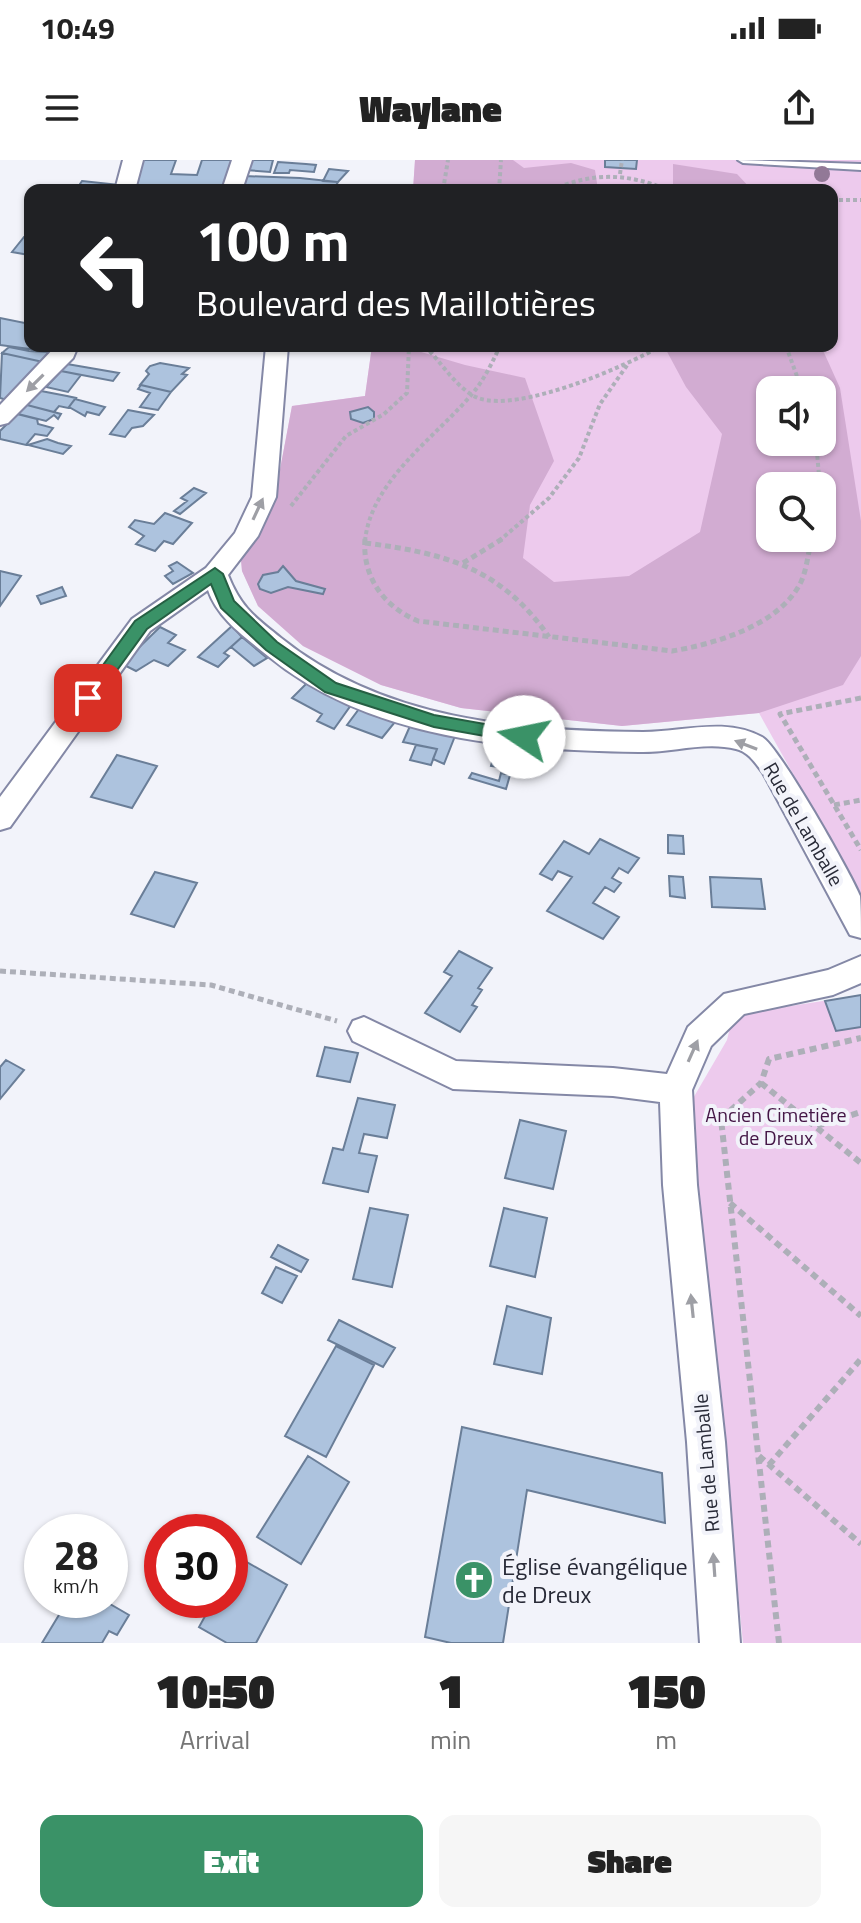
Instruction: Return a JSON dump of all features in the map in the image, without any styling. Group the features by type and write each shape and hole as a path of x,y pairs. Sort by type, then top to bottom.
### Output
{"street":[{"path":"127,184 133,160"},
{"path":"234,184 242,160"},
{"path":"0,418 65,352"},
{"path":"0,819 141,625 215,574 246,536 264,497 276,352"},
{"name":"Rue de Lamballe","path":"215,574 227,604 271,646 330,687 372,703 434,721 524,737 648,743 713,735 754,745 773,766 861,926"},
{"name":"Rue de Lamballe","path":"720,1643 706,1442 680,1185 676,1090 699,1037 735,1003 833,982 861,969"},
{"path":"364,1031 453,1075 613,1082 676,1090"}],"lane":[{"path":"743,160 861,167"}],"path":[{"path":"444,184 448,160"},
{"path":"499,184 501,160"},
{"path":"620,174 622,160"},
{"path":"570,184 591,177 620,174 654,184"},
{"path":"838,200 861,200"},
{"path":"290,507 346,436 384,414 407,393 409,352"},
{"path":"431,352 472,394 490,401 516,400 629,364 650,352"},
{"path":"496,352 472,394 388,485 370,519 365,562 369,576 385,602 396,612 428,624 672,651 710,645 762,621 791,596 801,581 808,552"},
{"path":"788,352 797,376"},
{"path":"463,563 505,537 549,498 579,458 600,404 629,364"},
{"path":"365,543 435,552 463,563 524,605 550,638"},
{"path":"861,698 780,714 861,850"},
{"path":"834,805 861,800"},
{"path":"0,971 211,985 303,1009 364,1031"},
{"path":"779,1643 721,1119 761,1083 769,1059 861,1038"},
{"path":"761,1083 861,1163"},
{"path":"816,1126 861,1112"},
{"path":"730,1203 861,1316"},
{"path":"769,1465 861,1359"},
{"path":"758,1456 861,1544"}],"green space":[{"path":"415,160 861,160 861,896 759,713 622,726 461,708 381,685 303,646 258,606 242,571 241,560 275,496 292,406 365,396 371,352 838,352 838,184 413,184"},
{"name":"Ancien Cimetière de Dreux","path":"861,995 861,1643 743,1643 688,1107 727,1040 733,1015"}],"shaded area":[{"path":"415,160 513,160 524,168 571,163 595,170 597,184 413,184"},
{"path":"673,164 737,174 746,184 673,184"},
{"path":"371,352 421,352 525,378 554,461 530,505 523,558 554,582 629,576 700,532 722,434 686,387 667,352 824,352 835,376 756,376 756,456 836,456 836,379 840,388 861,521 861,656 843,685 759,713 622,726 461,708 381,685 303,646 258,606 242,571 241,560 275,496 292,406 365,396"}],"building":[{"path":"143,160 176,160 171,174 197,175 202,160 232,160 224,184 135,184"},
{"path":"250,160 273,160 270,172 246,170"},
{"path":"605,160 637,160 636,169 605,167"},
{"path":"278,162 316,165 314,172 290,170 289,173 274,173"},
{"path":"329,169 348,171 338,182 323,181"},
{"path":"244,176 338,182 337,184 241,184"},
{"path":"82,181 110,184 80,184"},
{"path":"24,237 24,254 12,252"},
{"path":"0,318 24,323 24,348 0,345"},
{"path":"9,347 24,352 52,352 43,362 2,353"},
{"path":"2,353 43,362 7,400 0,398"},
{"path":"160,363 189,368 182,374 187,375 171,392 140,385 149,374 146,371 150,366"},
{"path":"67,364 119,373 113,381 61,371"},
{"path":"61,371 81,375 68,392 46,387"},
{"path":"141,385 171,392 158,410 140,407 150,393 138,389"},
{"path":"41,391 76,398 68,408 59,406 54,412 27,405"},
{"path":"75,399 105,407 99,415 87,412 85,416 69,407"},
{"path":"27,405 61,414 58,419 54,415 46,421 18,414"},
{"path":"368,407 374,412 374,419 363,423 351,419 350,412"},
{"path":"128,410 154,415 143,426 132,428 125,437 110,434"},
{"path":"17,414 37,419 38,424 53,428 47,436 35,434 26,445 0,439 0,431"},
{"path":"47,439 71,446 63,454 28,445"},
{"path":"194,488 206,493 180,514 174,511 187,501 181,498"},
{"path":"165,513 192,523 173,544 164,541 155,551 136,544 144,536 129,527 135,520 154,524"},
{"path":"177,562 193,573 173,584 165,576 173,571 169,566"},
{"path":"283,566 296,581 325,589 323,594 288,587 271,593 260,589 258,584 263,575 278,572"},
{"path":"0,571 21,576 0,606"},
{"path":"62,587 66,596 41,604 37,596"},
{"path":"232,626 242,637 224,653 229,656 218,667 198,657"},
{"path":"160,627 176,635 168,643 185,650 168,666 154,660 136,671 122,664"},
{"path":"242,637 267,658 254,666 231,647"},
{"path":"308,682 351,705 334,729 317,721 322,714 292,698"},
{"path":"359,709 395,722 382,738 347,725"},
{"path":"410,726 455,736 444,764 433,759 437,749 403,742"},
{"path":"497,742 516,749 511,769 491,766"},
{"path":"416,745 437,749 431,765 410,760"},
{"path":"117,755 157,766 132,808 91,797"},
{"path":"472,773 499,781 501,773 510,775 506,789 469,778"},
{"path":"668,835 683,836 684,854 668,853"},
{"path":"600,839 639,858 628,873 619,868 612,878 621,883 614,892 605,887 593,903 619,917 603,939 547,911 572,877 558,871 552,880 540,874 564,841 589,854"},
{"path":"155,872 197,883 174,927 131,914"},
{"path":"669,876 683,877 685,898 670,896"},
{"path":"710,877 761,879 765,909 712,907"},
{"path":"459,951 492,968 478,988 482,990 472,1005 477,1007 460,1032 425,1013 452,976 444,972"},
{"path":"861,995 861,1027 836,1031 825,1001"},
{"path":"325,1047 358,1053 350,1082 317,1076"},
{"path":"6,1060 24,1070 0,1099 0,1067"},
{"path":"358,1098 395,1105 387,1138 364,1134 359,1153 377,1156 368,1192 323,1183 333,1148 343,1150"},
{"path":"520,1120 566,1131 553,1189 505,1178"},
{"path":"370,1208 408,1215 392,1287 353,1279"},
{"path":"504,1208 547,1218 535,1277 490,1266"},
{"path":"278,1245 308,1260 301,1272 271,1257"},
{"path":"276,1267 297,1276 282,1303 262,1293"},
{"path":"507,1306 551,1318 542,1374 494,1364"},
{"path":"339,1320 395,1348 383,1367 328,1340"},
{"path":"336,1346 374,1365 326,1457 285,1436"},
{"name":"Église évangélique de Dreux","path":"462,1427 662,1473 665,1523 527,1490 503,1643 451,1643 425,1637"},
{"path":"308,1456 349,1482 301,1564 257,1537"},
{"path":"248,1563 287,1585 256,1643 227,1643 199,1627 204,1618 248,1618"},
{"path":"57,1618 127,1618 117,1635 109,1631 102,1643 42,1643"}],"place":[{"name":"Église évangélique de Dreux","path":"474,1580"}],"route":[{"path":"88,698 141,625 215,574 227,604 271,646 330,687 434,721 524,737"}]}
